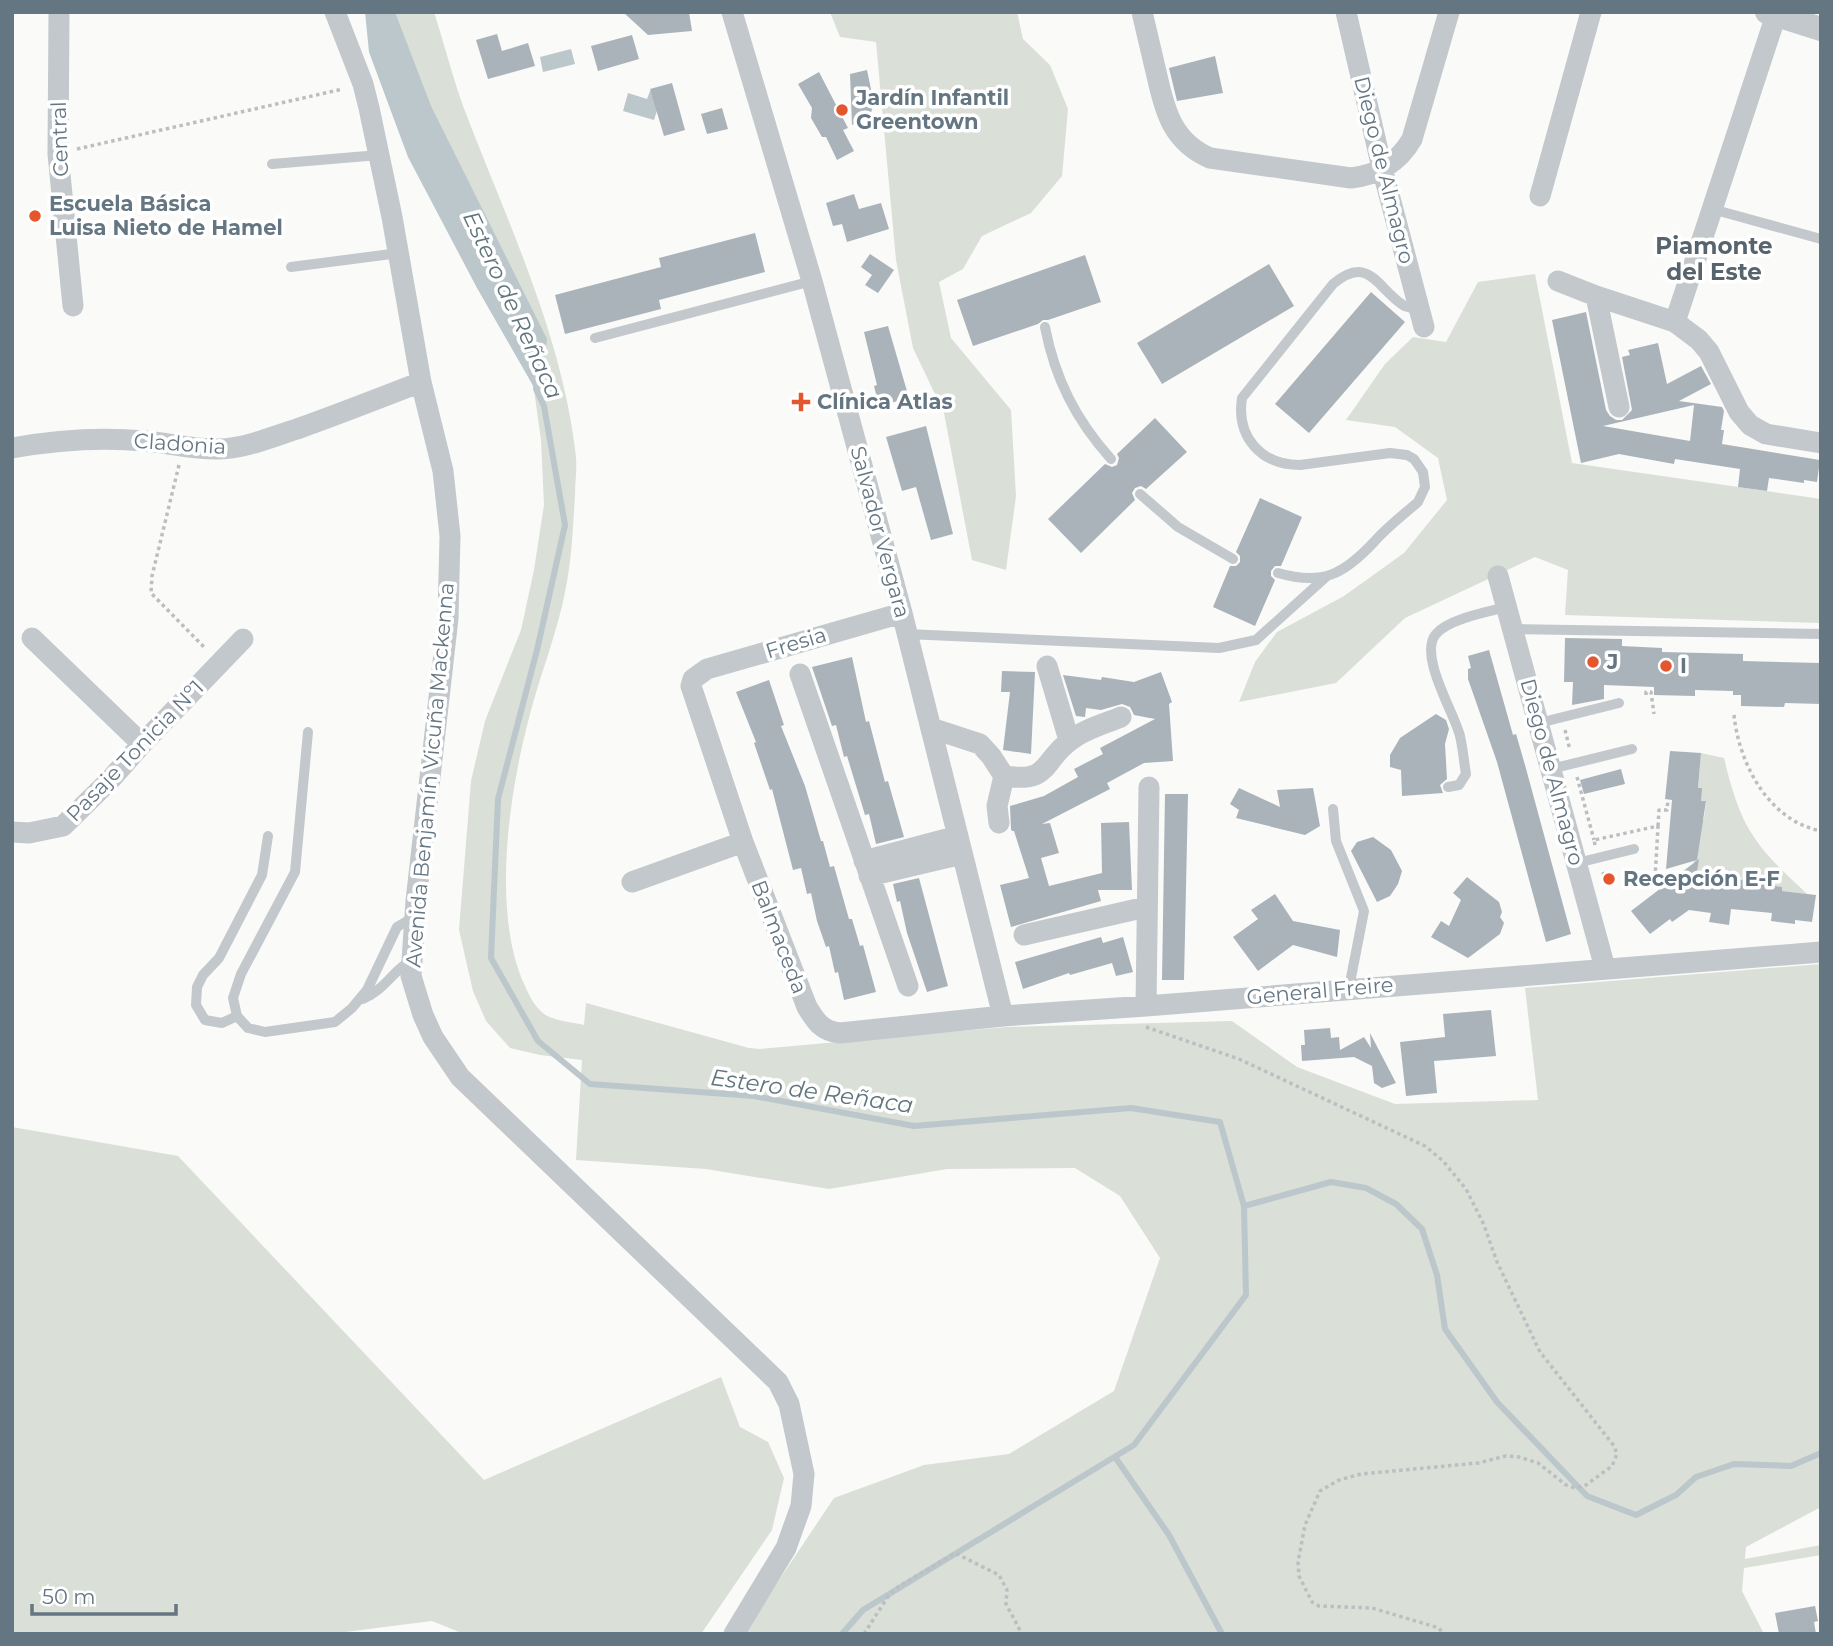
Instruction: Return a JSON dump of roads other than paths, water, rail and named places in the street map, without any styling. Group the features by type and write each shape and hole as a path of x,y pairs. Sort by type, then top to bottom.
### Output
{"street":[{"name":"Central","path":"59,12 58,154 73,306"},
{"name":"Avenida Benjamín Vicuña Mackenna","path":"335,12 353,87 379,155 421,382 443,471 450,536 448,618 411,976 433,1037 460,1077 768,1372 784,1393 789,1404 804,1474 801,1506 786,1548 734,1634"},
{"name":"Salvador Vergara","path":"732,12 811,281 902,612 1003,1016"},
{"path":"1142,12 1168,118 1181,139 1210,158 1342,177 1361,177 1382,168 1399,158 1412,139 1449,12"},
{"name":"Diego de Almagro","path":"1346,12 1382,168 1422,318"},
{"path":"1540,196 1591,12"},
{"path":"1675,322 1771,14 1821,29"},
{"path":"1558,281 1675,322 1699,340 1709,352 1739,412 1749,425 1766,434 1821,443"},
{"path":"1596,296 1619,407"},
{"name":"Cladonia","path":"12,448 105,439 218,449 251,444 421,382"},
{"name":"Diego de Almagro","path":"1498,576 1605,968"},
{"name":"Fresia","path":"693,679 707,669 902,612"},
{"path":"32,638 142,744"},
{"name":"Pasaje Tonicia Nº1","path":"12,832 29,833 63,825 110,780 243,639"},
{"path":"1047,666 1069,740"},
{"path":"800,674 908,986"},
{"name":"Balmaceda","path":"693,679 692,696 743,842 807,1007 821,1028"},
{"path":"1004,776 1030,777 1043,771 1069,740 1121,718"},
{"path":"931,728 980,744 991,756 1004,776 997,806 999,823"},
{"path":"1143,1015 1149,787"},
{"path":"632,882 743,842"},
{"path":"867,868 960,844"},
{"path":"1024,935 1146,907"},
{"name":"General Freire","path":"821,1028 840,1033 1003,1016 1143,1015 1349,988 1821,952"}],"lane":[{"path":"272,163 379,155"},
{"path":"1712,209 1821,239"},
{"path":"290,267 399,253"},
{"path":"907,634 1219,648 1256,640 1327,576 1353,563 1418,502 1425,488 1423,472 1414,459 1398,452 1300,465 1278,463 1258,452 1245,433 1240,410 1242,398 1340,278 1356,272 1372,275 1404,306 1422,318"},
{"path":"595,338 811,281"},
{"path":"1045,327 1053,363 1067,398 1087,430 1111,459"},
{"path":"1140,494 1178,527 1233,559"},
{"path":"1278,573 1303,578 1327,576"},
{"path":"1448,787 1459,785 1466,774 1460,736 1431,659 1431,642 1443,629 1465,619 1507,607"},
{"path":"1513,629 1821,634"},
{"path":"1539,723 1619,703"},
{"path":"308,732 295,872 241,974 233,998 237,1016 248,1028 265,1032 335,1022 360,1000 373,980 397,927 415,917"},
{"path":"1551,769 1632,749"},
{"path":"1333,809 1336,841 1364,911 1349,988"},
{"path":"237,1016 222,1023 205,1020 196,1005 197,987 203,975 219,958 262,875 268,836"},
{"path":"1577,863 1633,849"},
{"path":"360,1000 377,992 401,966 412,960"}],"water":[{"path":"365,12 395,12 431,106 547,339 539,396 477,288 408,157 369,52"},
{"path":"571,49 575,64 543,72 540,57"},
{"path":"650,91 662,95 654,120 623,111 628,93 647,99"}],"waterway":[{"name":"Estero de Reñaca","path":"536,389 544,406 565,525 537,650 498,799 491,958 538,1041 590,1084 754,1096 914,1126 1131,1108 1220,1122 1244,1206 1246,1295 1134,1445 863,1610 842,1634"},
{"path":"1244,1206 1331,1182 1366,1188 1396,1204 1422,1229 1437,1275 1445,1329 1497,1402 1587,1496 1636,1515 1676,1495 1696,1477 1734,1464 1791,1466 1821,1453"},
{"path":"1115,1457 1169,1535 1222,1634"}],"place":[{"name":"Jardín Infantil Greentown","path":"842,110"},
{"name":"Escuela Básica Luisa Nieto de Hamel","path":"35,216"},
{"name":"Clínica Atlas","path":"801,402"},
{"name":"J","path":"1593,662"},
{"name":"I","path":"1666,666"},
{"name":"Recepción E-F","path":"1609,879"}],"district":[{"name":"Piamonte del Este","path":"1714,259"}]}
